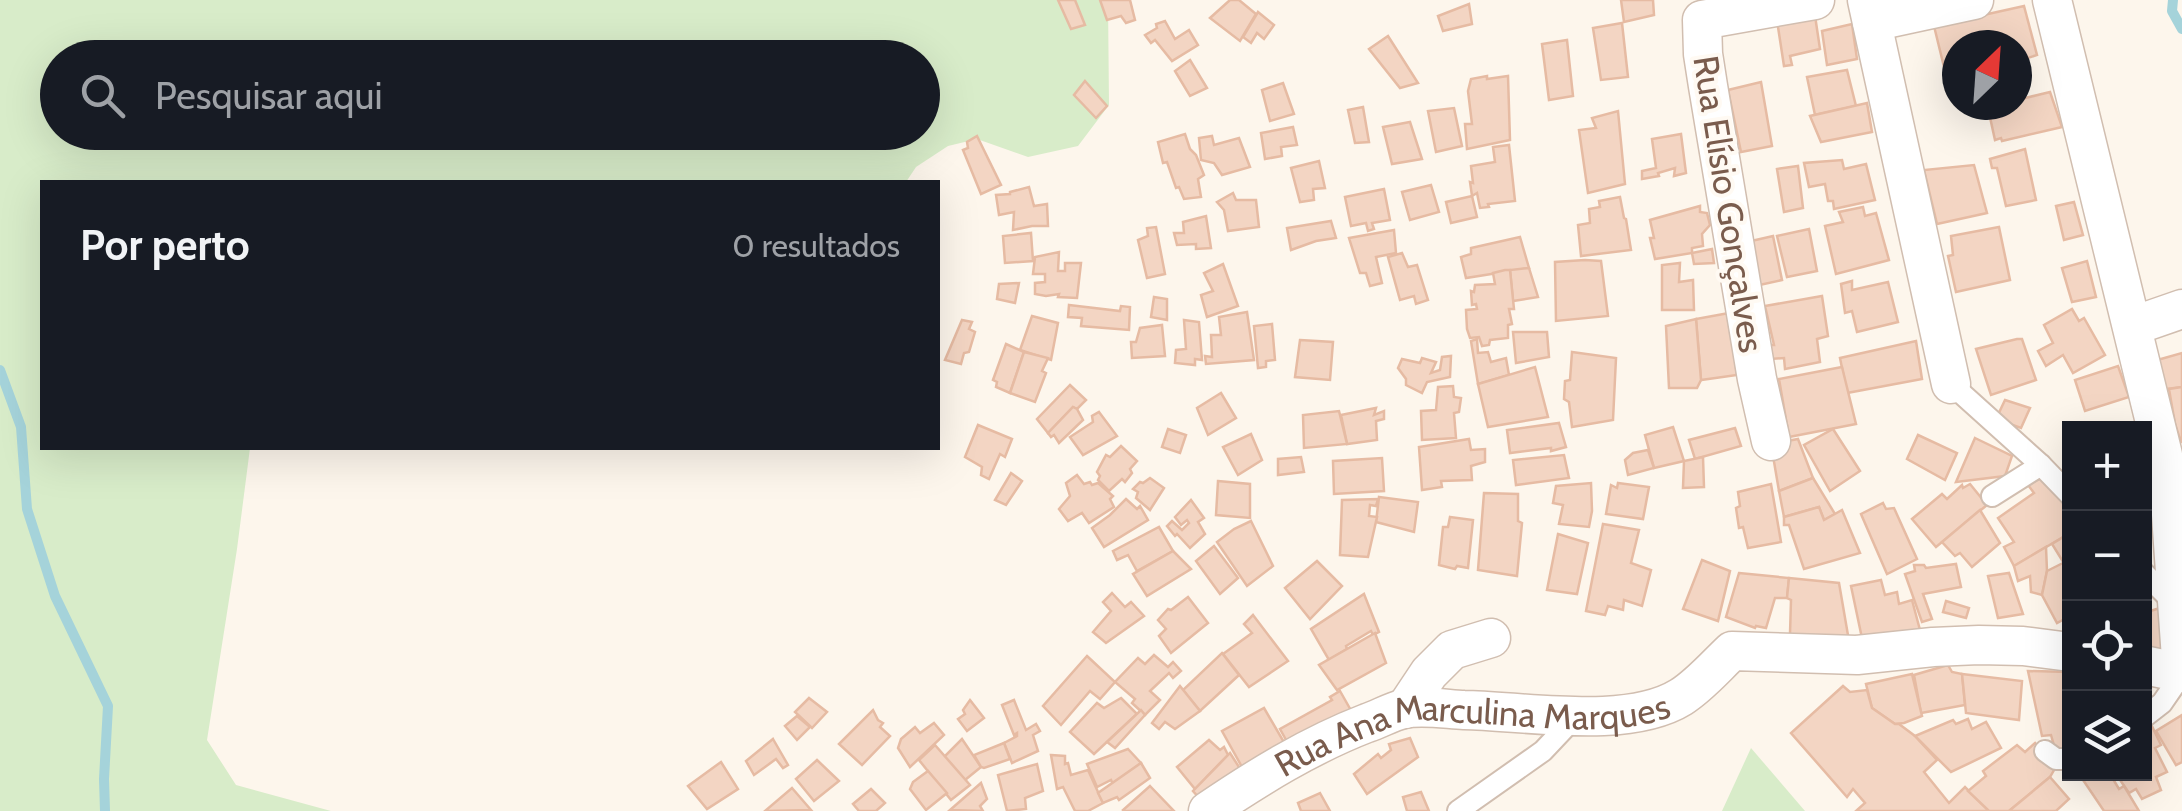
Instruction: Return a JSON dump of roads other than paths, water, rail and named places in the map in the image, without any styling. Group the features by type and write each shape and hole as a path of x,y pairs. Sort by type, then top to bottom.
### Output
{"street":[{"name":"Rua Elísio Gonçalves","path":"1771,441 1708,86 1702,20 1814,0"},
{"path":"1951,384 1869,11 1974,0"},
{"path":"2052,0 2133,326 2170,500 2182,673 2152,667"},
{"path":"2133,326 2182,309"},
{"path":"1405,709 1429,673 1452,650 1491,638"},
{"name":"Rua Ana Marculina Marques","path":"1208,811 1287,761 1347,731 1405,709 1576,716 1639,711 1664,706 1684,696 1732,651 1857,655 1979,646 2062,651"}],"lane":[{"path":"1951,384 2062,487"},
{"path":"1992,496 2041,465"},
{"path":"2152,582 2179,608"},
{"path":"2152,711 2182,673"},
{"path":"1458,811 1543,751 1576,716"},
{"path":"2045,750 2056,760 2062,760"}],"waterway":[{"path":"2173,0 2172,11 2182,29"},
{"path":"0,370 21,427 27,509 55,596 108,706 105,811"}]}
